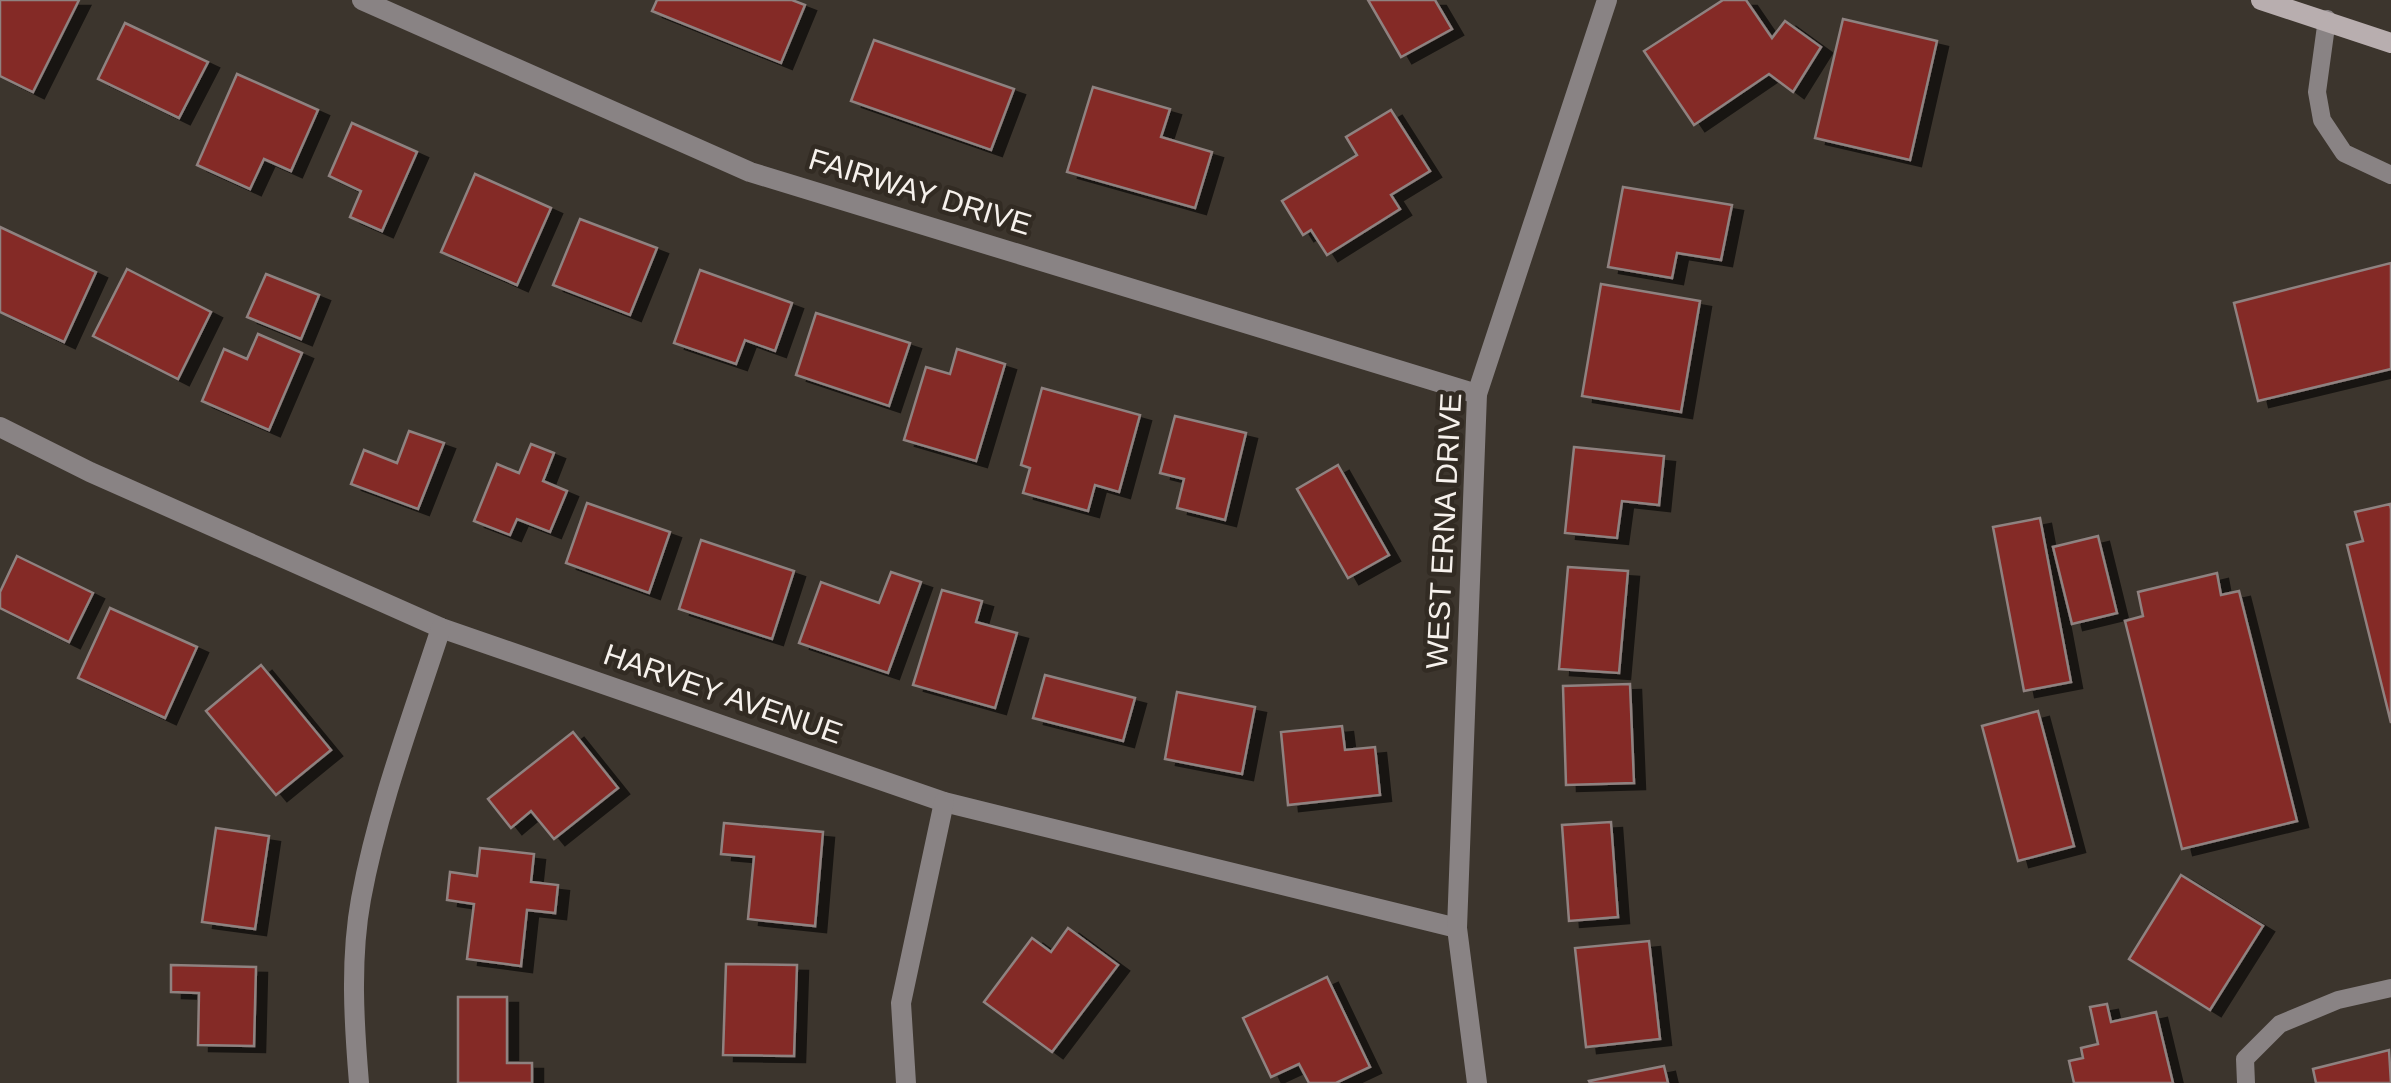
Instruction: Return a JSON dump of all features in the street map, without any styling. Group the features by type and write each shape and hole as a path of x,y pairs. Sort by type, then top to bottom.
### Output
{"street":[{"name":"FAIRWAY DRIVE","path":"362,0 750,172 1477,394"},
{"name":"WEST ERNA DRIVE","path":"1477,1083 1457,928 1477,394 1607,0"},
{"path":"2260,0 2391,43"},
{"name":"HARVEY AVENUE","path":"0,428 441,628 944,802 1457,928"},
{"path":"359,1083 353,1011 360,903 378,819 441,628"},
{"path":"906,1083 901,1003 944,802"}],"lane":[{"path":"2327,20 2317,92 2322,120 2344,153 2391,175"},
{"path":"2246,1083 2245,1058 2280,1024 2338,1000 2391,988"}],"building":[{"path":"0,0 79,0 33,92 0,76"},
{"path":"657,0 792,0 805,5 781,63 652,11"},
{"path":"1368,0 1435,0 1452,29 1401,57"},
{"path":"1723,0 1746,0 1772,38 1785,21 1821,47 1793,92 1769,74 1694,125 1644,51"},
{"path":"1843,19 1937,41 1910,160 1815,138"},
{"path":"125,23 208,62 179,118 98,79"},
{"path":"874,40 1014,89 991,150 851,101"},
{"path":"237,74 318,110 291,171 264,159 250,189 197,165"},
{"path":"1093,87 1170,109 1161,137 1212,152 1195,208 1067,172"},
{"path":"1391,110 1430,171 1391,195 1400,209 1327,255 1311,230 1303,235 1282,201 1357,155 1346,137"},
{"path":"352,123 417,152 382,231 350,217 361,191 329,176"},
{"path":"475,174 551,208 517,285 441,252"},
{"path":"1623,187 1732,205 1721,260 1677,253 1672,278 1608,267"},
{"path":"580,219 657,248 630,315 553,285"},
{"path":"0,227 96,272 64,342 0,312"},
{"path":"2391,263 2391,369 2258,401 2234,303"},
{"path":"127,269 211,312 178,379 93,336"},
{"path":"700,270 792,303 775,351 745,340 736,364 674,343"},
{"path":"266,274 319,295 301,339 247,317"},
{"path":"1601,284 1700,301 1681,412 1582,396"},
{"path":"816,313 910,343 889,406 796,375"},
{"path":"258,334 302,353 269,430 202,401 224,349 247,359"},
{"path":"957,349 1005,364 976,461 904,440 926,367 950,374"},
{"path":"1042,388 1140,415 1119,492 1095,485 1088,511 1023,493 1030,468 1021,465"},
{"path":"1175,416 1246,433 1225,520 1177,508 1184,479 1160,473"},
{"path":"409,431 444,443 418,509 351,484 364,450 397,463"},
{"path":"531,444 554,453 543,481 567,491 550,532 517,519 510,535 474,521 497,464 519,473"},
{"path":"1574,447 1664,456 1659,505 1622,501 1617,538 1565,533"},
{"path":"1338,465 1389,555 1348,578 1297,489"},
{"path":"587,503 670,532 649,593 566,563"},
{"path":"2390,504 2391,723 2347,545 2363,541 2355,512"},
{"path":"2040,518 2071,682 2024,691 1993,527"},
{"path":"2098,536 2117,613 2072,624 2053,547"},
{"path":"701,540 794,571 772,639 679,609"},
{"path":"17,556 93,593 69,642 0,608 0,592"},
{"path":"1568,567 1628,571 1619,673 1559,669"},
{"path":"891,572 921,582 888,673 799,643 821,582 879,603"},
{"path":"2217,573 2221,595 2239,591 2297,821 2182,849 2125,621 2143,616 2138,592"},
{"path":"942,590 982,601 976,622 1017,633 995,708 913,685"},
{"path":"110,608 197,647 165,718 78,678"},
{"path":"261,665 331,750 276,795 206,711"},
{"path":"1045,675 1135,698 1123,741 1033,718"},
{"path":"1630,684 1634,783 1566,785 1563,686"},
{"path":"1177,692 1255,707 1242,774 1165,759"},
{"path":"2038,711 2074,846 2018,861 1982,726"},
{"path":"1342,726 1345,750 1375,747 1380,795 1288,805 1281,732"},
{"path":"573,732 618,788 554,839 531,811 511,828 488,799"},
{"path":"1611,822 1618,917 1569,921 1562,825"},
{"path":"724,823 823,832 815,926 748,919 754,857 721,854"},
{"path":"216,828 269,836 255,929 202,922"},
{"path":"480,848 534,854 531,882 558,885 555,913 527,910 521,966 467,959 474,904 447,900 450,872 477,876"},
{"path":"2181,875 2263,926 2210,1010 2129,959"},
{"path":"1068,928 1118,965 1052,1052 984,1002 1032,938 1051,952"},
{"path":"1649,941 1660,1039 1586,1047 1575,948"},
{"path":"726,964 797,965 794,1056 723,1055"},
{"path":"171,965 256,967 254,1046 198,1045 199,993 171,992"},
{"path":"1327,977 1370,1067 1336,1083 1309,1083 1299,1064 1271,1077 1243,1018"},
{"path":"458,997 507,997 507,1063 532,1063 532,1083 458,1083"},
{"path":"2107,1004 2111,1022 2156,1012 2173,1083 2074,1083 2069,1061 2083,1058 2081,1048 2098,1044 2090,1007"},
{"path":"2389,1050 2391,1083 2316,1083 2313,1069"},
{"path":"1664,1066 1668,1083 1589,1081"}]}
